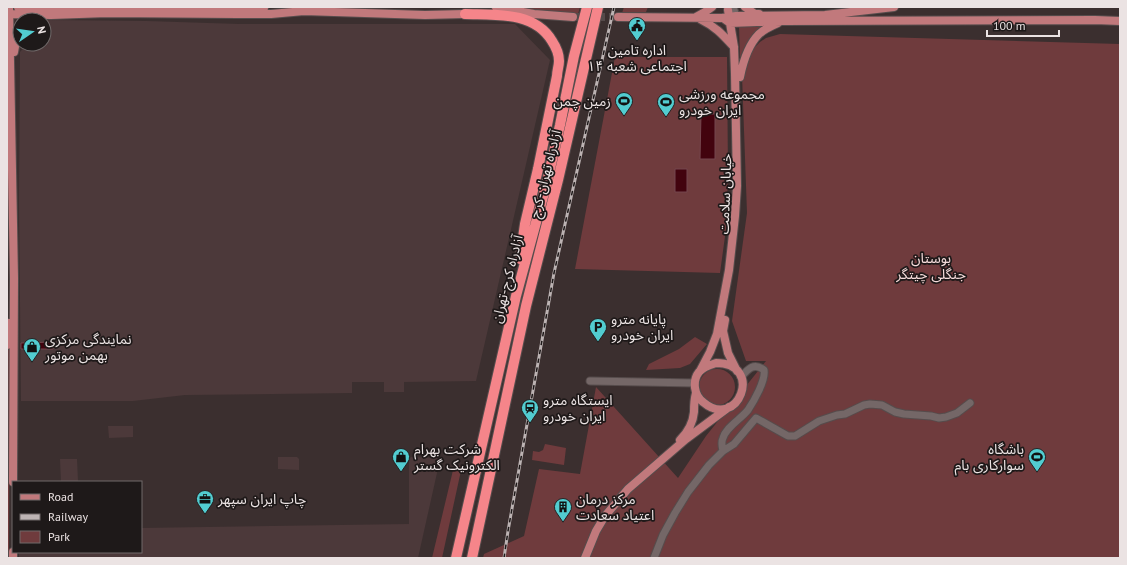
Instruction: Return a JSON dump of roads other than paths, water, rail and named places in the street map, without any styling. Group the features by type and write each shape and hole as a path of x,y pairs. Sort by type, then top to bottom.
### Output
{"highway":[{"name":"آزادراه کرج-تهران","path":"456,558 516,296 550,168 586,7"},
{"name":"آزادراه تهران-کرج","path":"473,557 526,306 558,180 598,7"},
{"path":"465,14 492,14 517,17 527,20 537,25 548,35 557,49 559,61 557,76 525,224 516,296"}],"main road":[{"path":"496,7 538,14 573,17"},
{"path":"695,18 712,7"},
{"path":"745,7 755,14 763,16"},
{"path":"618,18 695,18 730,15 826,15 894,7"},
{"path":"18,8 271,8 304,11"},
{"path":"52,15 107,13 258,14 304,11 410,11 465,14"},
{"path":"9,12 14,278 13,481"},
{"path":"730,15 782,21 1120,21"},
{"name":"خیابان سلامت","path":"700,371 717,334 729,270 734,222 737,179 734,47 730,15"},
{"name":"خیابان سلامت","path":"730,15 740,76 741,199 740,223 723,331 728,353 739,374"},
{"path":"695,18 720,31 734,47"},
{"path":"740,76 750,46 759,34 768,27 782,21"},
{"path":"12,164 15,125 14,52"},
{"path":"7,133 12,164"},
{"path":"7,345 14,278"},
{"path":"585,558 596,531 605,516 628,489 686,439 735,404 740,398 743,391 743,384 739,374 731,366 724,363 716,363 700,371 694,383 696,393 699,398 709,407 716,409 729,408"},
{"path":"581,558 603,512 612,501 671,448 689,428 694,411 696,393"}],"street":[{"path":"723,451 723,438 727,431 748,410 763,382 765,375 764,370 760,367 754,366 739,374"},
{"path":"590,381 694,383"},
{"path":"654,558 663,536 688,492 709,464 723,451 734,444 756,418 788,436 795,436 819,421 845,414 864,405 882,405 895,412 939,418 957,413 970,403"}],"tunnel":[{"path":"573,17 618,17"}],"railway":[{"path":"504,558 554,273 614,7"}],"place":[{"name":"اداره تامین اجتماعی شعبه ۱۴","path":"637,41"},
{"name":"زمین چمن","path":"624,116"},
{"name":"مجموعه ورزشی ایران خودرو","path":"666,117"},
{"name":"پایانه مترو ایران خودرو","path":"598,342"},
{"name":"نمایندگی مرکزی بهمن موتور","path":"32,362"},
{"name":"ایستگاه مترو ایران خودرو","path":"530,423"},
{"name":"شرکت بهرام الکترونیک گستر","path":"401,472"},
{"name":"باشگاه سوارکاری بام","path":"1037,472"},
{"name":"چاپ ایران سپهر","path":"205,514"},
{"name":"مرکز درمان اعتیاد سعادت","path":"563,522"}],"park label":[{"name":"بوستان جنگلی چیتگر","path":"931,266"}]}
